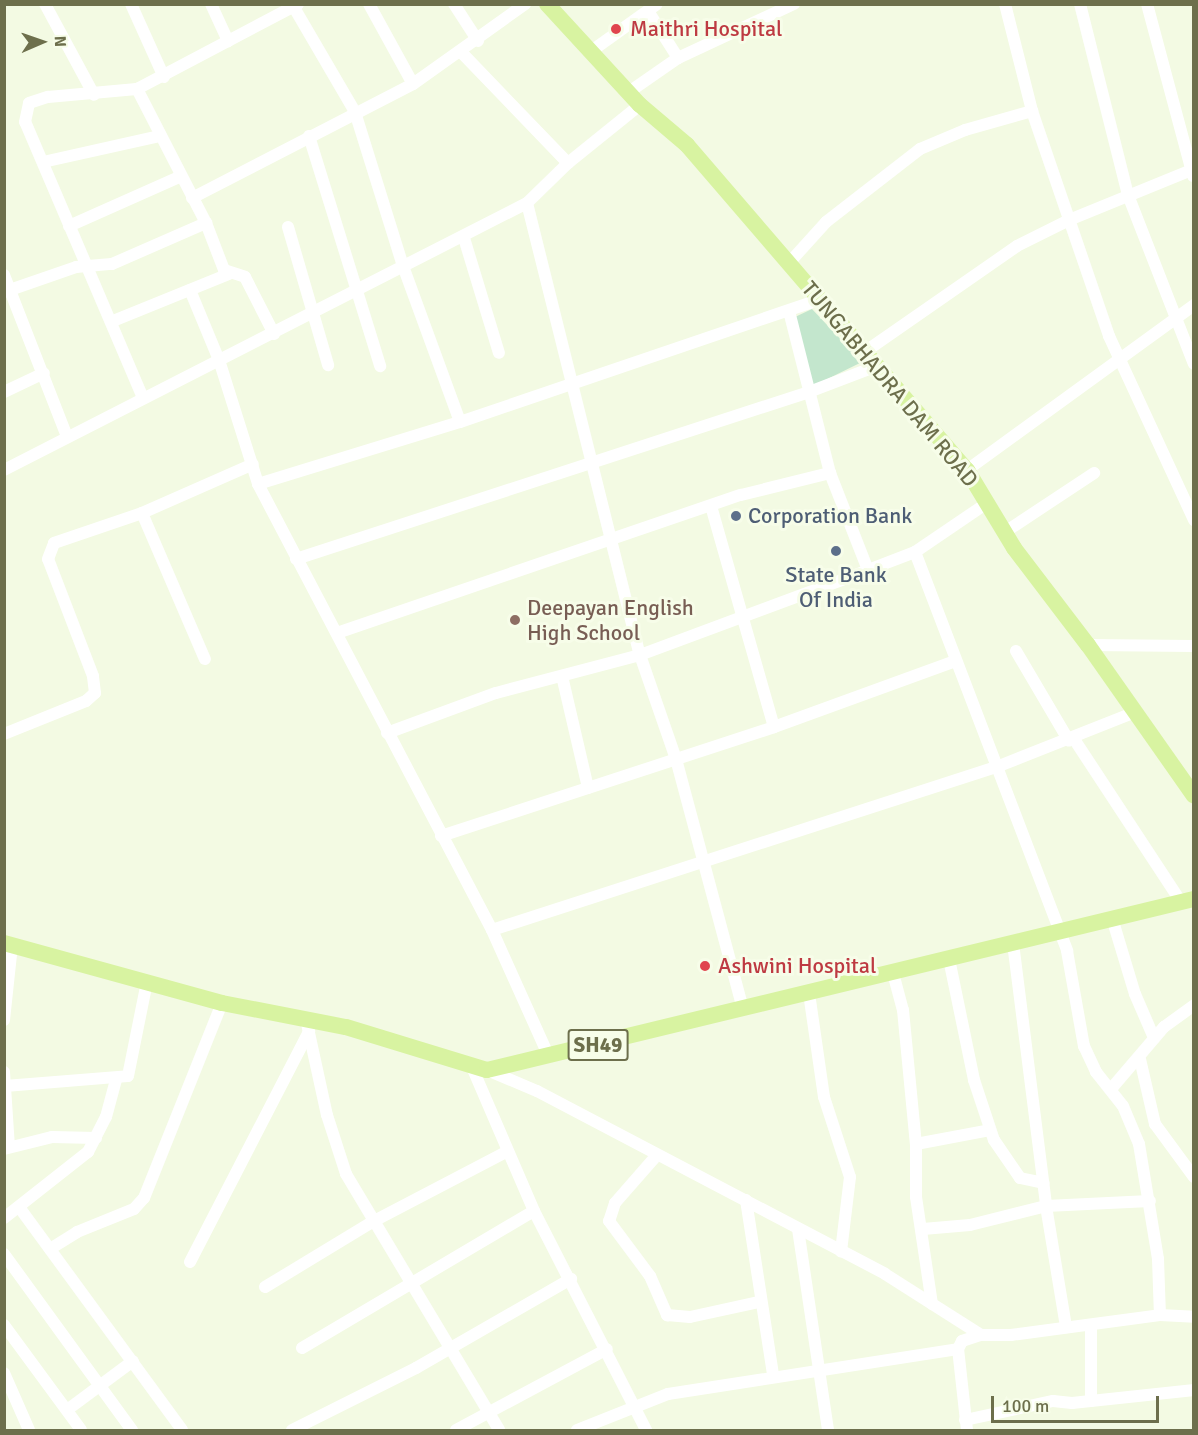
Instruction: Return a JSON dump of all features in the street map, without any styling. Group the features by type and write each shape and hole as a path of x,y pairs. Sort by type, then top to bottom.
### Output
{"main road":[{"name":"TUNGABHADRA DAM ROAD","path":"547,4 640,105 687,145 967,470 1005,532 1194,796"},
{"name":"SH49","path":"8,944 308,1025 346,1026 480,1068 549,1057 1187,900"}],"street":[{"path":"45,4 94,95"},
{"path":"131,4 164,77"},
{"path":"212,4 228,41"},
{"path":"369,4 413,84"},
{"path":"454,4 478,41"},
{"path":"192,198 309,135 413,84 462,53 525,4"},
{"path":"628,92 678,58 794,4"},
{"path":"1005,4 1032,111 1119,362 1194,520"},
{"path":"1080,4 1128,195 1194,364"},
{"path":"866,351 1017,246 1069,220 1128,195 1193,172 1147,4"},
{"path":"143,398 113,321 84,266 25,122 29,103 48,97 94,95 137,89 164,77 294,5 355,112 403,266 460,422"},
{"path":"590,52 652,8 678,58"},
{"path":"462,53 568,163"},
{"path":"137,89 179,177 206,223 229,274"},
{"path":"4,470 143,398 356,293 403,266 464,238 527,204 568,163 640,105"},
{"path":"789,262 826,222 920,149 965,130 1032,111"},
{"path":"43,162 159,135"},
{"path":"309,135 380,366"},
{"path":"69,226 179,177"},
{"path":"527,204 590,462 614,540 640,655 676,759 743,1009"},
{"path":"8,290 84,266 112,264 206,223"},
{"path":"288,227 328,365"},
{"path":"464,238 499,353"},
{"path":"113,321 229,274 245,277 255,290 274,334"},
{"path":"4,275 67,437"},
{"path":"190,290 219,360 258,484 492,930 549,1057"},
{"path":"258,484 460,422 789,311 820,298"},
{"path":"967,470 1119,362 1174,317 1194,305"},
{"path":"789,311 830,473 868,570"},
{"path":"296,559 809,392 878,366"},
{"path":"4,392 44,374"},
{"path":"4,734 86,701 95,693 93,676 48,550 54,543 142,513 253,464"},
{"path":"337,633 711,506 830,473"},
{"path":"1005,532 1094,473"},
{"path":"387,733 496,693 640,655 915,552 987,503"},
{"path":"711,506 774,726"},
{"path":"142,513 205,659"},
{"path":"915,552 955,661 999,766 1060,931 1084,1046 1096,1072 1110,1089 1136,1134 1150,1201 1160,1315"},
{"path":"1088,645 1194,646"},
{"path":"1016,651 1071,740 1187,900"},
{"path":"441,836 774,726 955,661"},
{"path":"562,676 588,788"},
{"path":"492,930 705,863 999,766 1071,740 1133,713"},
{"path":"1112,918 1135,994 1154,1038"},
{"path":"1013,943 1046,1206 1066,1327"},
{"path":"4,1020 8,944"},
{"path":"949,959 974,1080 990,1130 1020,1178 1043,1182"},
{"path":"893,973 903,1010 916,1144 916,1197 923,1229 932,1304"},
{"path":"5,1086 124,1078 131,1071 147,982"},
{"path":"809,993 824,1097 850,1177 841,1251"},
{"path":"50,1249 77,1232 134,1209 144,1198 222,1003"},
{"path":"1110,1089 1140,1059 1154,1038 1194,1005"},
{"path":"308,1025 335,1145 346,1174 411,1282 447,1349 499,1431"},
{"path":"190,1262 308,1025"},
{"path":"1140,1059 1155,1124 1194,1177"},
{"path":"480,1068 506,1152 534,1212 636,1404 646,1431"},
{"path":"480,1068 537,1092 746,1200 841,1251 981,1335"},
{"path":"4,1072 7,1148 58,1137 96,1138"},
{"path":"4,1218 78,1161 96,1138 116,1079"},
{"path":"916,1144 990,1130"},
{"path":"265,1287 374,1221 506,1152"},
{"path":"657,1155 615,1203 609,1221 650,1276 667,1315 690,1317 759,1302"},
{"path":"746,1200 759,1302 773,1375"},
{"path":"923,1229 969,1224 1046,1206 1150,1201"},
{"path":"19,1207 182,1431"},
{"path":"302,1348 411,1282 534,1212"},
{"path":"798,1229 828,1431"},
{"path":"4,1254 132,1431"},
{"path":"292,1431 447,1349 571,1279"},
{"path":"1194,1317 1160,1315 1091,1325 981,1335 962,1341 958,1348 966,1425 1053,1401 1091,1401 1194,1390"},
{"path":"4,1325 81,1431"},
{"path":"1091,1325 1091,1401"},
{"path":"577,1431 636,1404 668,1394 773,1375 958,1348"},
{"path":"456,1431 487,1412 607,1349"},
{"path":"67,1410 133,1361"},
{"path":"4,1373 29,1431"}],"green space":[{"path":"812,309 862,362 813,386 795,317"}],"place":[{"name":"Maithri Hospital","path":"616,29"},
{"name":"Corporation Bank","path":"736,516"},
{"name":"State Bank Of India","path":"836,551"},
{"name":"Deepayan English High School","path":"515,620"},
{"name":"Ashwini Hospital","path":"705,966"}]}
